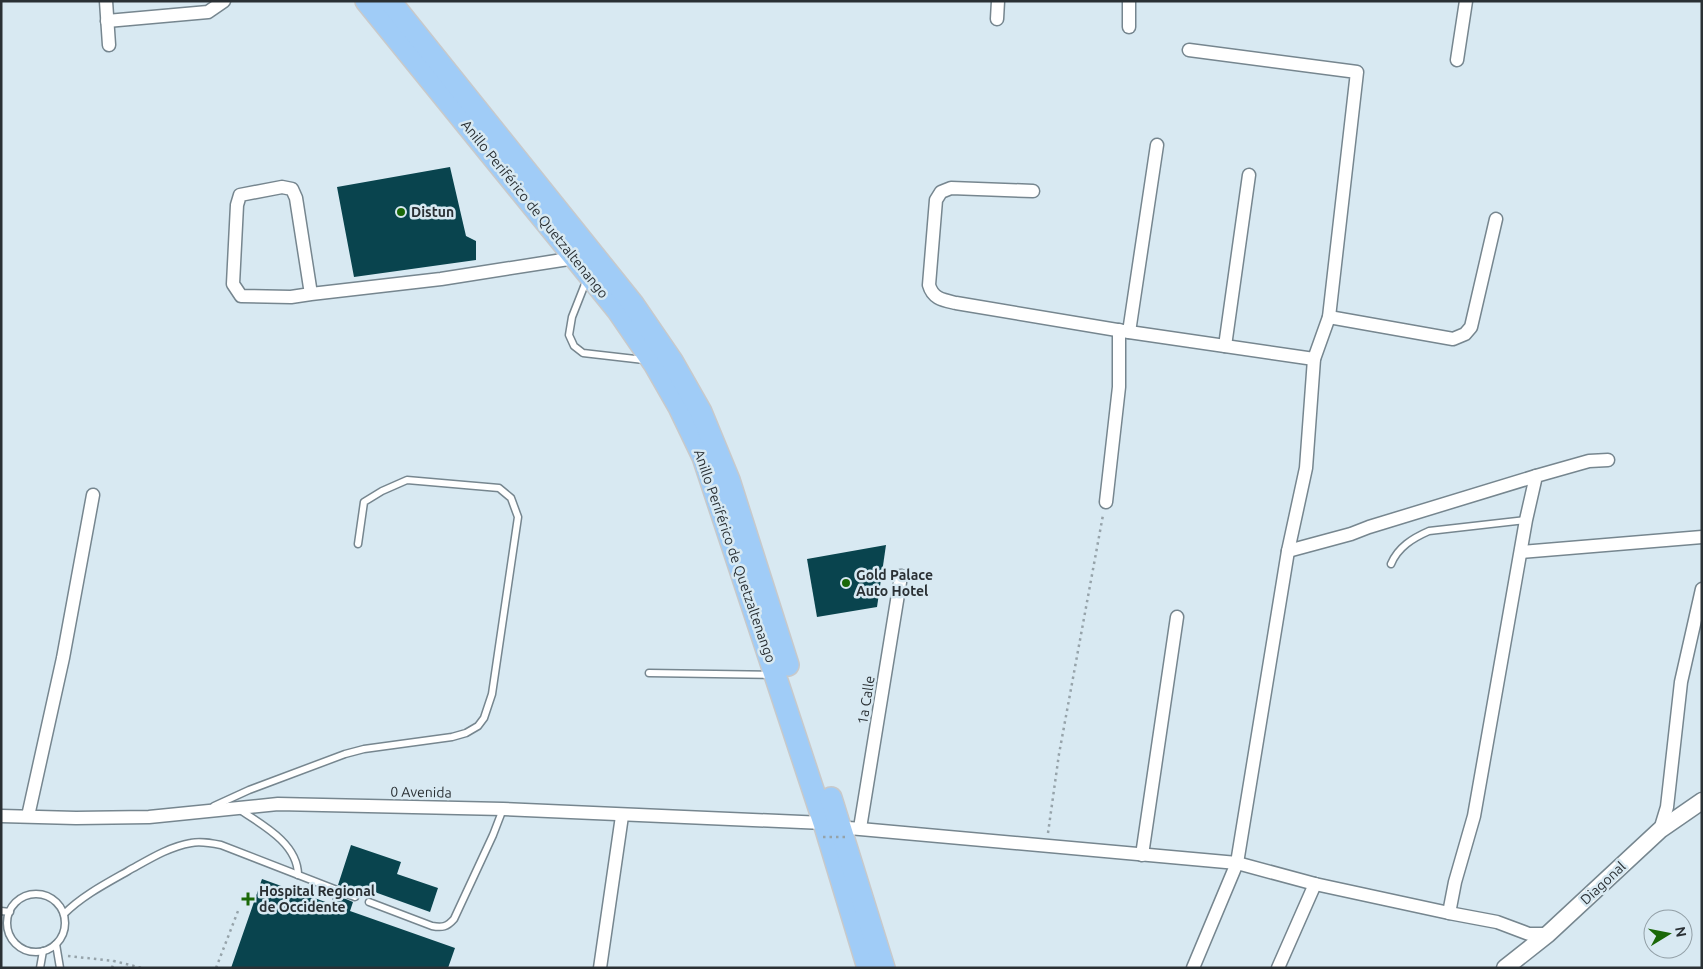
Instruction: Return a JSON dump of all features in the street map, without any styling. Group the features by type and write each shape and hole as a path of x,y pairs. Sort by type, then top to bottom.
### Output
{"highway":[{"name":"Anillo Periférico de Quetzaltenango","path":"366,1 618,311 652,360 679,407 703,457 776,675 839,830 868,968"},
{"name":"Anillo Periférico de Quetzaltenango","path":"390,1 633,304 672,361 701,412 729,480 884,968"}],"street":[{"path":"106,1 109,45"},
{"path":"189,1 198,13"},
{"path":"107,21 198,13 214,9 224,1"},
{"path":"997,19 998,1"},
{"path":"1128,27 1129,1"},
{"path":"1457,60 1466,1"},
{"path":"1189,50 1357,72 1329,317 1314,359 1306,468 1288,551 1237,864 1193,968"},
{"path":"1106,502 1124,331 1157,145"},
{"path":"1225,346 1249,175"},
{"path":"311,294 296,198 292,188 282,187 240,195 237,205 233,284 241,296 311,294 441,279 575,258"},
{"path":"1033,191 951,188 941,192 936,200 928,285 931,293 940,300 956,303 1124,331 1314,359"},
{"path":"1329,317 1453,339 1465,334 1471,327 1496,219"},
{"path":"1288,551 1351,534 1536,476 1589,461 1608,460"},
{"path":"1449,913 1455,882 1474,816 1526,520 1536,476"},
{"path":"28,816 64,658 94,495"},
{"path":"1521,552 1702,537"},
{"name":"1a Calle","path":"839,830 901,576"},
{"path":"1660,830 1667,807 1680,682 1702,589"},
{"path":"1142,855 1177,617"},
{"name":"Diagonal","path":"1506,968 1548,934 1660,830 1702,801"},
{"name":"0 Avenida","path":"1,816 149,817 278,804 503,810 839,830 1046,846 1237,864 1315,884 1497,922 1529,934 1548,934"},
{"path":"600,968 622,816"},
{"path":"1278,968 1315,884"}],"lane":[{"path":"589,275 572,317 569,335 574,346 583,353 652,360"},
{"path":"204,811 249,790 345,754 389,744 452,737 466,733 478,726 484,718 492,694 518,517 511,498 498,488 407,480 382,491 364,502 358,544"},
{"path":"1392,564 1395,555 1402,548 1415,537 1429,531 1526,520"},
{"path":"649,673 776,675"},
{"path":"238,808 280,838 297,863 298,875"},
{"path":"369,902 432,926 441,927 448,925 454,919 503,810"},
{"path":"64,914 74,903 92,891 156,855 174,847 205,842 221,845 355,897"},
{"path":"33,894 52,899 59,905 64,914 64,930 56,944 43,951 35,952 19,946 13,940 10,933 8,919 10,912 15,903 23,897 33,894"},
{"path":"1,911 10,912"},
{"path":"1,933 10,933"},
{"path":"56,944 60,968"},
{"path":"40,968 43,951"}],"path":[{"path":"1046,846 1059,754 1106,502"},
{"path":"216,968 238,911"},
{"path":"57,954 114,961 142,968"},
{"path":"112,968 114,961"}],"building":[{"name":"Distun","path":"450,167 466,236 476,241 476,260 354,277 337,187"},
{"name":"Gold Palace Auto Hotel","path":"886,545 877,607 817,617 807,559"},
{"path":"351,845 401,862 397,874 438,888 430,912 358,886 356,892 338,885"},
{"path":"262,879 331,904 334,894 353,902 350,911 455,948 448,968 231,968"}],"place":[{"name":"Distun","path":"401,212"},
{"name":"Gold Palace Auto Hotel","path":"846,583"},
{"name":"Hospital Regional de Occidente","path":"248,899"}]}
